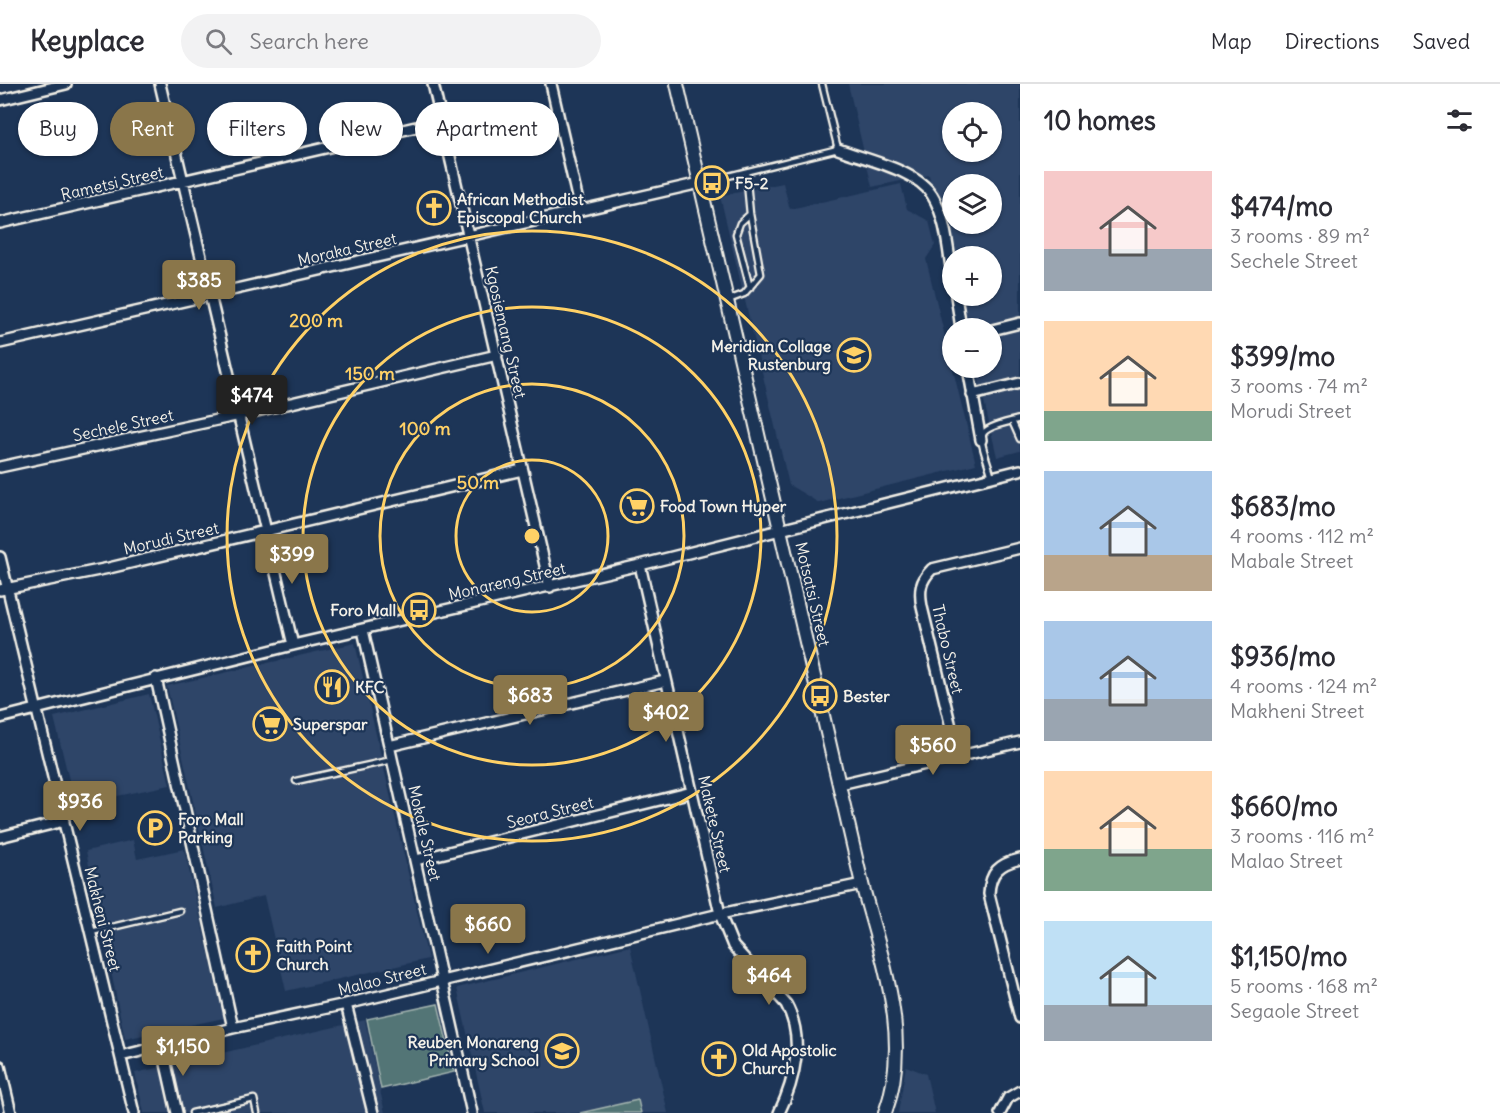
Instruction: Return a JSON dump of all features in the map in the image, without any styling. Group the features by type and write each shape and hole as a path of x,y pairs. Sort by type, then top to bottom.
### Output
{"street":[{"path":"0,100 66,84"},
{"path":"160,84 293,645"},
{"name":"Kgosiemang Street","path":"433,84 437,102"},
{"path":"550,84 580,210"},
{"name":"Motsatsi Street","path":"677,84 862,884 891,999 896,1032 895,1068 885,1113"},
{"name":"Rametsi Street","path":"0,223 415,127"},
{"path":"838,149 899,171 920,182 931,193 940,213 946,246"},
{"name":"Kgosiemang Street","path":"450,156 550,586"},
{"name":"Moraka Street","path":"0,343 700,183"},
{"path":"1002,328 1020,323"},
{"name":"Sechele Street","path":"0,468 497,355"},
{"path":"970,378 981,440"},
{"path":"972,394 1020,383"},
{"name":"Morudi Street","path":"4,589 109,568 522,470"},
{"name":"Monareng Street","path":"0,718 293,645 640,566 1020,470"},
{"name":"Thabo Street","path":"958,756 922,607 920,593 922,583 925,575 932,569 1020,548"},
{"name":"Makheni Street","path":"0,557 4,589 37,709 134,1113"},
{"name":"Makete Street","path":"640,566 720,914 733,946 786,1004 793,1015 796,1055 791,1081 779,1113"},
{"name":"Mokale Street","path":"363,630 472,1113"},
{"path":"156,678 233,1028"},
{"path":"389,746 665,681"},
{"path":"840,784 1020,742"},
{"name":"Seora Street","path":"416,860 692,792"},
{"path":"0,837 64,821"},
{"path":"1020,859 997,868 989,886 989,894 1015,976 1020,1018"},
{"name":"Malao Street","path":"121,1056 720,914 862,884"},
{"path":"346,1004 373,1113"},
{"path":"162,1046 177,1113"},
{"path":"0,1066 11,1113"},
{"path":"1000,1113 1008,1098 1020,1091"}],"lane":[{"path":"700,183 838,149 822,84"},
{"path":"728,300 744,294 761,274 750,214 746,172"},
{"path":"750,214 740,224 736,234 750,288"},
{"path":"992,477 981,440 982,433 986,428 1020,419"},
{"path":"1012,421 1020,439"},
{"path":"296,781 392,760"},
{"path":"91,932 180,910"},
{"path":"192,1113 254,1099 257,1113"}],"shaded area":[{"path":"848,84 1020,84 1020,451 997,457 978,378 1002,378 1002,318 964,318 960,306 1002,306 1002,246 946,246 943,234 1002,234 1002,174 942,174 942,229 929,175 872,187"},
{"name":"Meridian Collage Rustenburg","path":"783,183 790,209 901,184 907,209 929,221 935,245 926,259 942,325 942,378 955,378 976,464 819,503 789,485 720,196"},
{"name":"Foro Mall","path":"355,643 428,959 286,991 264,896 217,908 167,686"},
{"path":"149,694 170,785 75,805 54,717"},
{"path":"133,840 137,859 184,849 224,1018 125,1039 86,851"},
{"name":"Reuben Monareng Primary School","path":"630,946 668,1113 485,1113 457,988"},
{"path":"365,1020 385,1113 144,1113 135,1073"},
{"path":"906,1066 926,1074 935,1113 898,1113"}],"green space":[{"path":"438,1004 454,1072 381,1089 367,1019"},
{"path":"638,1100 641,1113 580,1113"}],"place":[{"name":"F5-2","path":"712,183"},
{"name":"African Methodist Episcopal Church","path":"434,208"},
{"name":"Meridian Collage Rustenburg","path":"854,355"},
{"name":"Food Town Hyper","path":"637,506"},
{"name":"Foro Mall","path":"419,610"},
{"name":"KFC","path":"332,687"},
{"name":"Bester","path":"820,696"},
{"name":"Superspar","path":"270,724"},
{"name":"Foro Mall Parking","path":"155,828"},
{"name":"Faith Point Church","path":"253,955"},
{"name":"Reuben Monareng Primary School","path":"562,1051"},
{"name":"Old Apostolic Church","path":"719,1059"}]}
